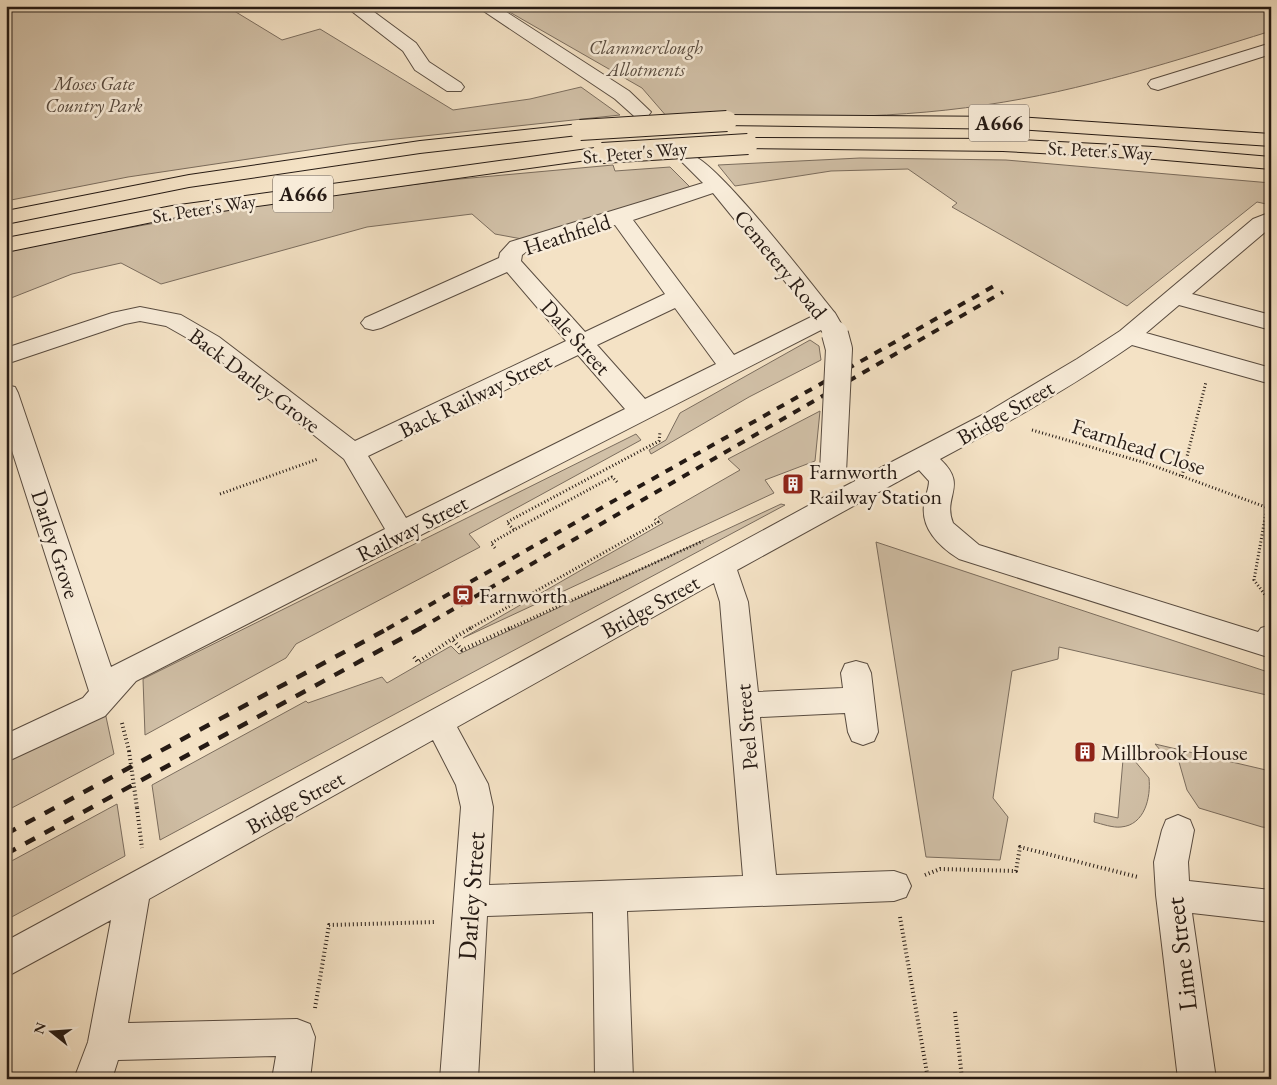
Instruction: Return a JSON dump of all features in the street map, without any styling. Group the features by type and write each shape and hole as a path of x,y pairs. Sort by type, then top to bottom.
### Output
{"highway":[{"name":"St. Peter's Way","path":"6,218 198,180 420,147 580,130 727,122 1017,124 1271,140"},
{"name":"St. Peter's Way","path":"6,245 172,212 602,153 748,144 1003,145 1154,153 1271,163"}],"street":[{"path":"354,6 410,47 422,66 454,87"},
{"path":"485,6 622,95 641,112"},
{"path":"1158,84 1233,62 1271,48"},
{"name":"Cemetery Road","path":"691,161 717,186 831,326 839,349 832,482 839,501"},
{"name":"Heathfield","path":"373,323 510,262 511,253 518,247 717,186"},
{"path":"620,217 730,366"},
{"name":"Bridge Street","path":"6,960 839,501 995,419 1086,365 1128,336 1173,296 1261,224 1271,218"},
{"name":"Dale Street","path":"510,262 642,412"},
{"path":"1173,296 1271,323"},
{"name":"Back Railway Street","path":"350,451 678,297"},
{"name":"Back Darley Grove","path":"6,356 120,318 140,314 173,320 211,342 350,451 401,534"},
{"name":"Railway Street","path":"6,749 94,707 126,672 730,366 831,326"},
{"path":"1128,336 1271,376"},
{"name":"Darley Grove","path":"6,393 106,696"},
{"path":"921,458 940,476 942,483 937,504 937,518 942,530 954,542 970,552 1268,648 1271,636"},
{"name":"Peel Street","path":"722,566 734,602 761,891"},
{"path":"744,705 857,686 863,732"},
{"name":"Darley Street","path":"439,722 472,784 477,807 459,1079"},
{"name":"Lime Street","path":"1178,830 1171,862 1173,890 1197,1079"},
{"path":"470,911 610,896 894,886"},
{"path":"1173,890 1271,906"},
{"path":"93,1079 106,1042 133,891"},
{"path":"610,896 614,1079"},
{"path":"106,1042 297,1037 291,1079"}],"path":[{"path":"1182,476 1212,359"},
{"path":"514,530 507,522 659,441 666,399"},
{"name":"Fearnhead Close","path":"995,419 1146,463 1269,508"},
{"path":"220,494 350,451"},
{"path":"495,548 491,542 612,477 616,482"},
{"path":"1269,508 1254,580 1271,603"},
{"path":"414,657 418,662 452,640 658,522 655,519"},
{"path":"452,640 462,650 706,539"},
{"path":"129,752 137,808"},
{"path":"940,869 1016,871 1020,847 1173,890"},
{"path":"894,886 928,1079"},
{"path":"297,1037 312,1023 329,925 470,911"},
{"path":"955,1012 962,1079"}],"green space":[{"name":"Moses Gate Country Park","path":"6,6 226,6 282,40 320,29 453,110 530,99 581,87 620,115 349,144 128,177 6,201"},
{"name":"Clammerclough Allotments","path":"499,6 1271,6 1271,31 1094,83 1058,92 985,105 906,114 867,116 668,118 642,88"},
{"path":"860,158 1006,160 1271,183 1271,205 1257,202 1127,306 952,207 957,203 908,169 831,171 735,186 718,165"},
{"path":"613,165 615,171 670,167 691,188 522,239 495,234 472,214 367,227 161,284 121,263 72,274 6,300 6,250 266,203 449,180"},
{"path":"810,340 819,346 821,360 749,397 651,454 649,450 666,440 680,413"},
{"path":"820,411 815,461 765,480 774,493 463,638 663,523 658,517 740,470 728,459"},
{"path":"636,434 641,440 469,534 480,547 296,644 286,658 145,735 143,679"},
{"path":"781,504 785,505 160,840 152,785 306,701 308,703 382,677 387,683 451,646 459,654"},
{"path":"876,542 1271,673 1271,696 1059,647 1058,659 1012,671 993,798 1008,817 1000,860 926,857"},
{"path":"105,712 114,754 6,811 6,762"},
{"path":"1155,744 1266,770 1266,760 1271,761 1271,828 1199,808 1187,790 1179,762 1167,758"},
{"path":"1124,748 1149,778 1149,793 1145,809 1136,821 1129,825 1115,827 1094,822 1095,813 1118,818"},
{"path":"117,804 125,856 6,920 6,864"}],"railway":[{"path":"387,629 994,286"},
{"path":"419,629 1003,292"},
{"path":"6,834 389,628"},
{"path":"6,854 421,628"}],"place":[{"name":"Farnworth Railway Station","path":"793,484"},
{"name":"Farnworth","path":"463,595"},
{"name":"Millbrook House","path":"1085,752"}]}
